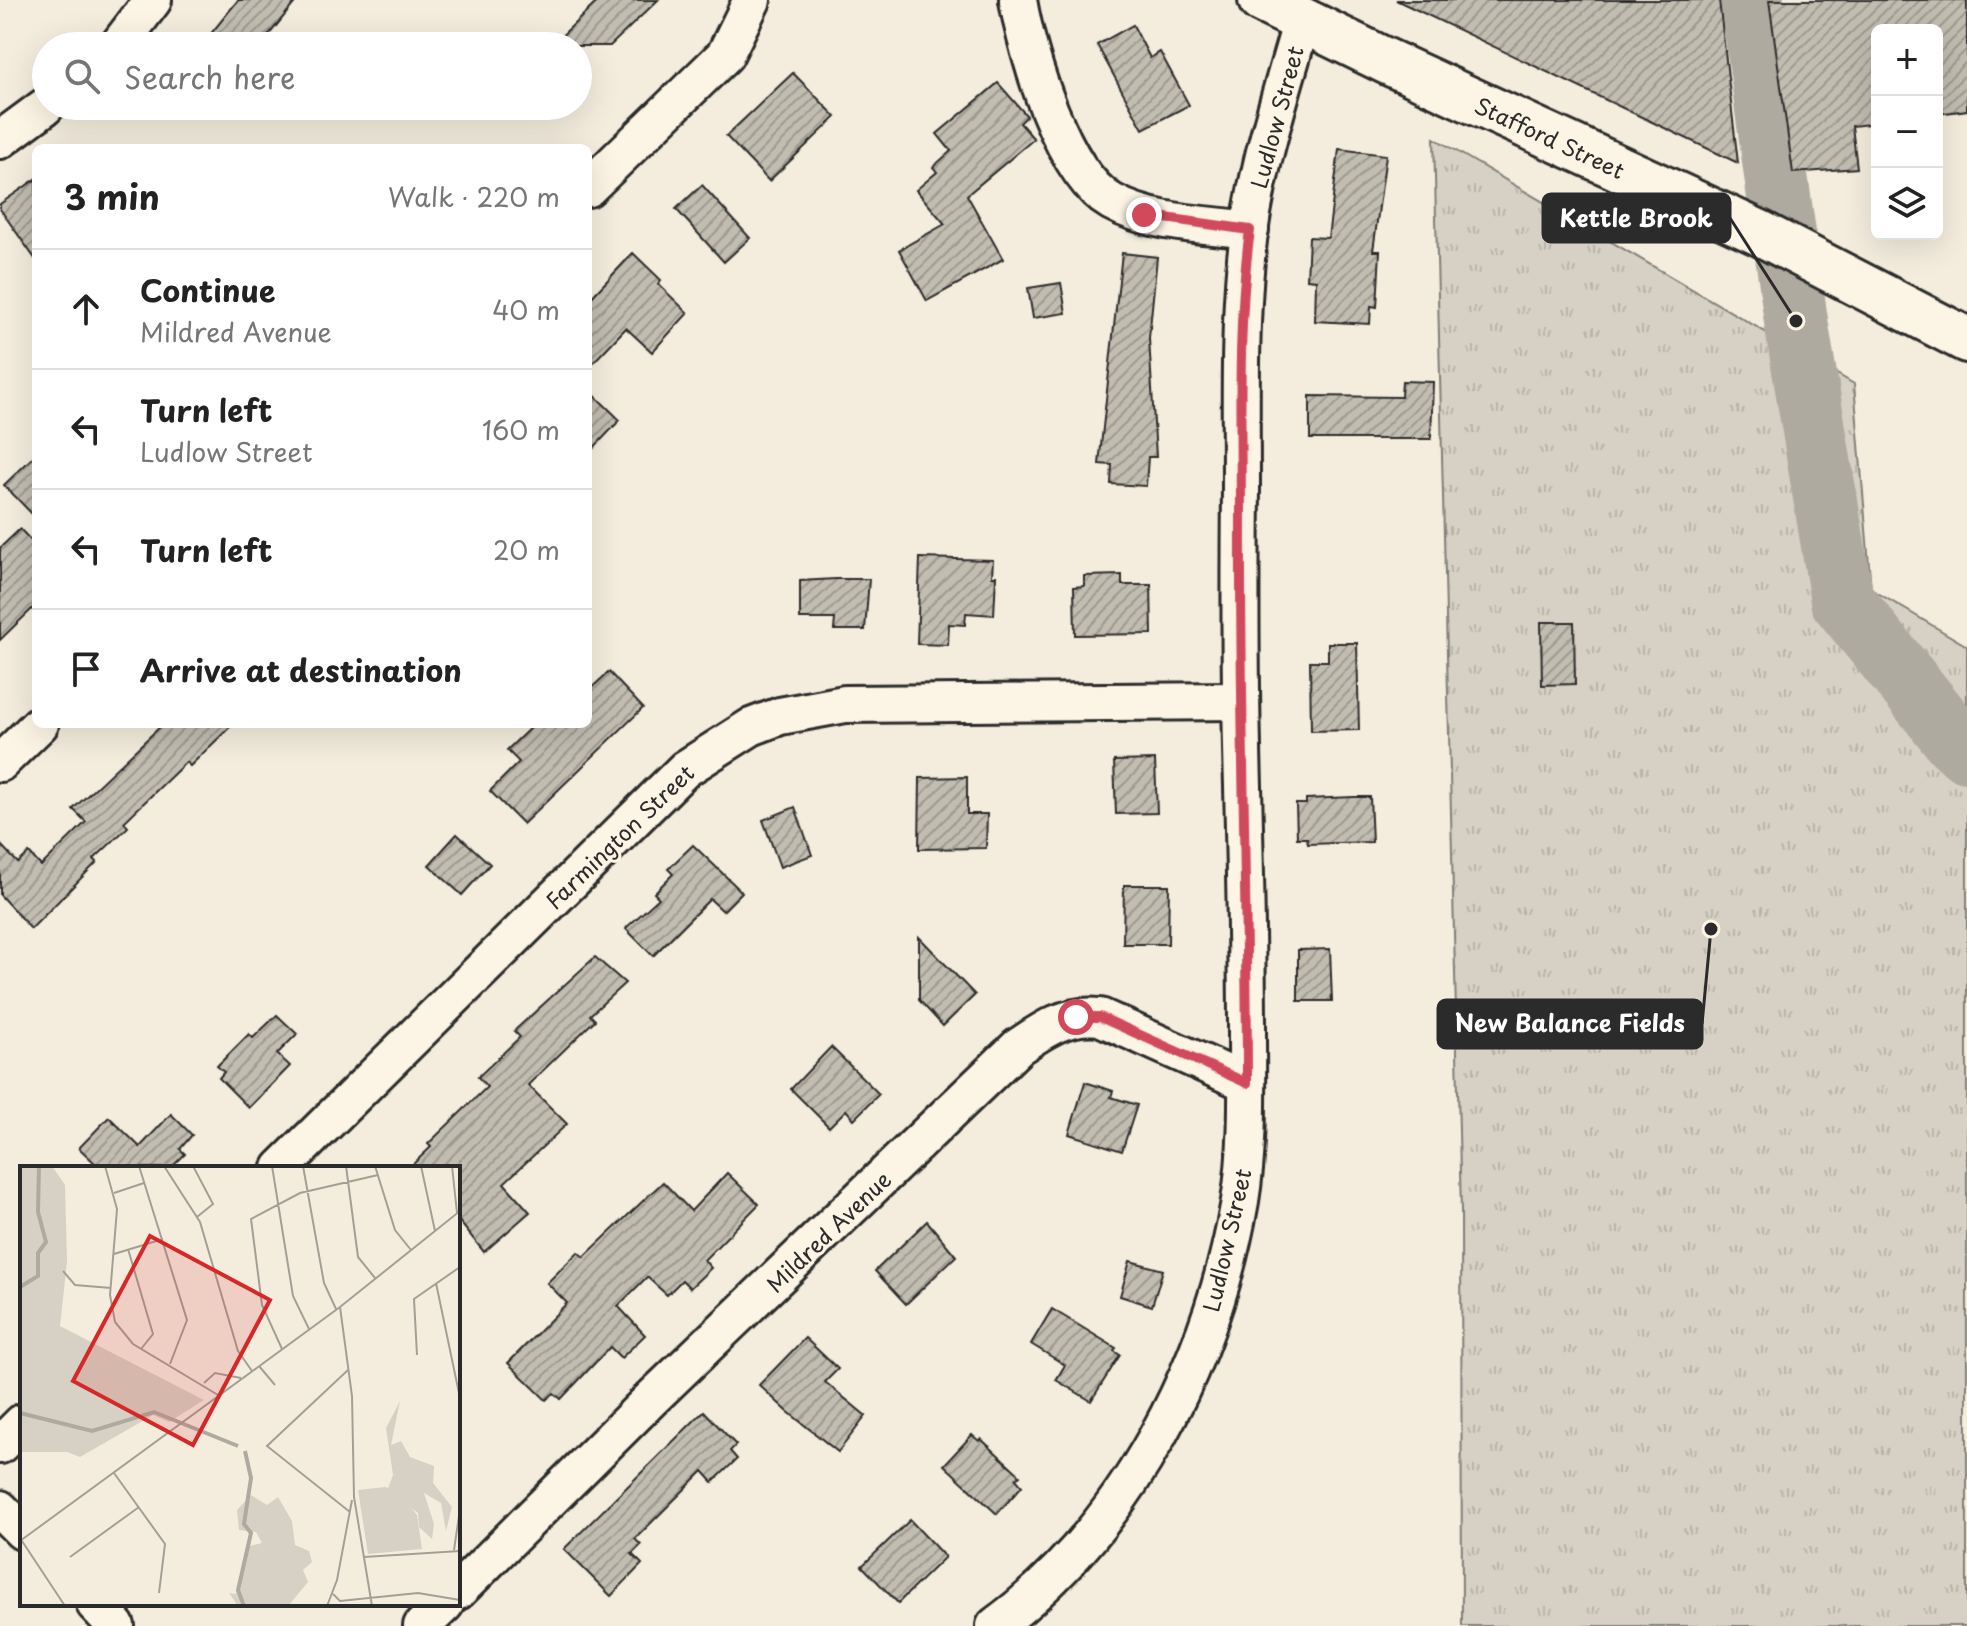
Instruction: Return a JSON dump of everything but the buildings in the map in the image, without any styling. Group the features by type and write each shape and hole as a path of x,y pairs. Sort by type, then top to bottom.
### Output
{"main road":[{"name":"Stafford Street","path":"1261,0 1760,233 1967,340"}],"street":[{"path":"129,32 153,0"},
{"path":"592,184 725,55 752,0"},
{"path":"1018,0 1021,21 1049,113 1082,172 1109,201 1144,215 1250,230"},
{"name":"Ludlow Street","path":"995,1626 1061,1568 1107,1513 1147,1452 1181,1388 1206,1327 1226,1264 1240,1200 1245,1157 1247,1083 1247,914 1240,701 1241,374 1246,261 1259,179 1302,20"},
{"path":"0,140 32,116"},
{"name":"Farmington Street","path":"283,1166 685,769 751,727 780,716 845,704 1240,701"},
{"path":"0,763 36,728"},
{"name":"Mildred Avenue","path":"460,1589 651,1399 1018,1047 1043,1030 1076,1017 1100,1017 1247,1083"},
{"path":"0,1445 20,1425"},
{"path":"0,1509 20,1529"},
{"path":"97,1606 116,1626"},
{"path":"422,1626 443,1606"}],"green space":[{"path":"1434,138 1854,384 1871,589 1967,646 1967,1626 1462,1626 1461,1211"}],"waterway":[{"path":"1752,0 1796,321 1842,600 1967,751"}],"place":[{"name":"Kettle Brook","path":"1796,321"},
{"name":"New Balance Fields","path":"1711,929"}],"route":[{"path":"1076,1017 1100,1017 1247,1083 1247,914 1240,701 1241,374 1250,230 1144,215"}]}
